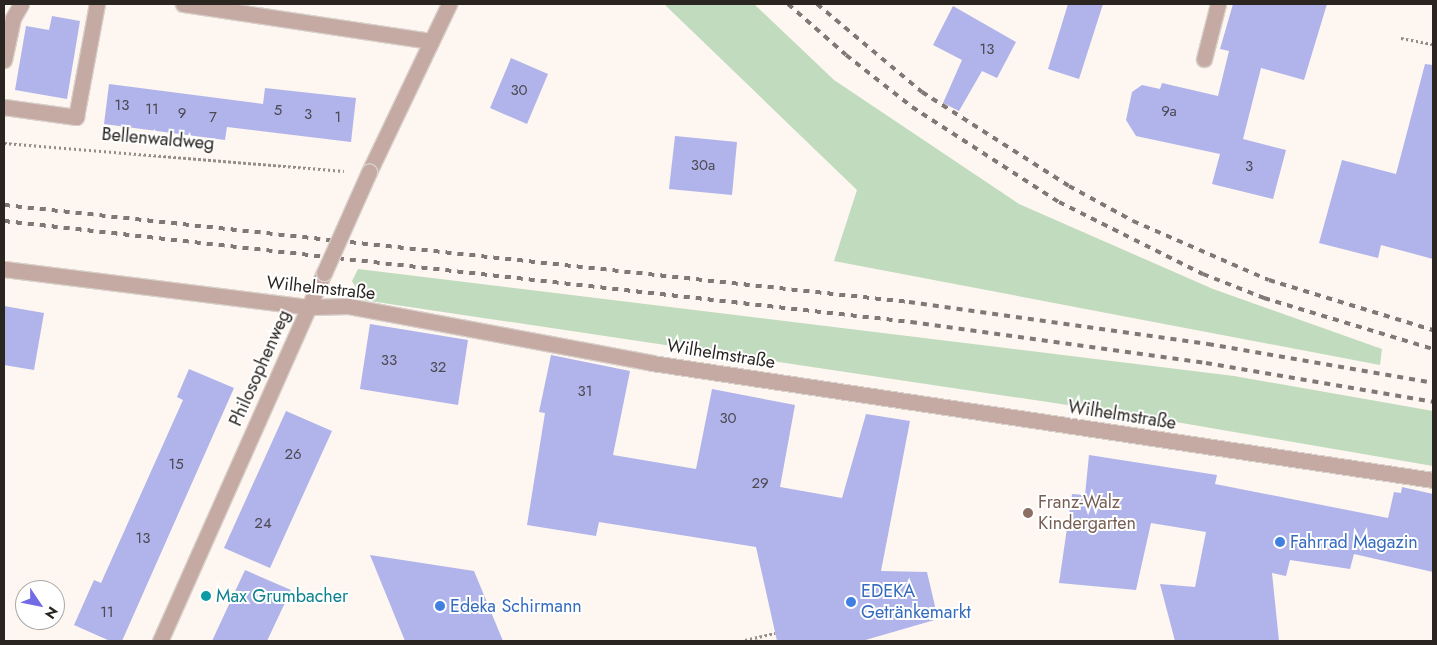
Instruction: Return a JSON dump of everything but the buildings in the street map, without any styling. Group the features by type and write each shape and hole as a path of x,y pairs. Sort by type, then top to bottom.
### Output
{"street":[{"path":"4,60 12,18 21,4"},
{"path":"4,107 76,117 97,4"},
{"path":"183,4 279,10 431,41"},
{"name":"Philosophenweg","path":"160,641 369,172 449,4"},
{"path":"1204,59 1218,4"},
{"name":"Wilhelmstraße","path":"4,269 308,307 348,306 652,363 1433,480"}],"path":[{"path":"1400,38 1433,44"},
{"name":"Bellenwaldweg","path":"4,143 309,170 369,172"},
{"path":"745,640 775,633"}],"green space":[{"path":"664,4 754,4 834,80 1019,204 1213,289 1382,349 1380,365 834,261 857,190"},
{"path":"358,269 1234,376 1433,411 1433,466 1141,416 363,300 352,281"}],"railway":[{"path":"788,4 846,55 912,107 1059,202 1203,274 1264,298 1433,349"},
{"path":"817,4 922,92 1069,186 1133,221 1269,280 1433,330"},
{"path":"4,205 909,302 1208,344 1433,383"},
{"path":"4,221 911,322 1206,363 1433,402"}],"place":[{"name":"Franz-Walz Kindergarten","path":"1028,513"},
{"name":"Fahrrad Magazin","path":"1280,542"},
{"name":"Max Grumbacher","path":"206,596"},
{"name":"EDEKA Getränkemarkt","path":"851,602"},
{"name":"Edeka Schirmann","path":"440,606"}]}
